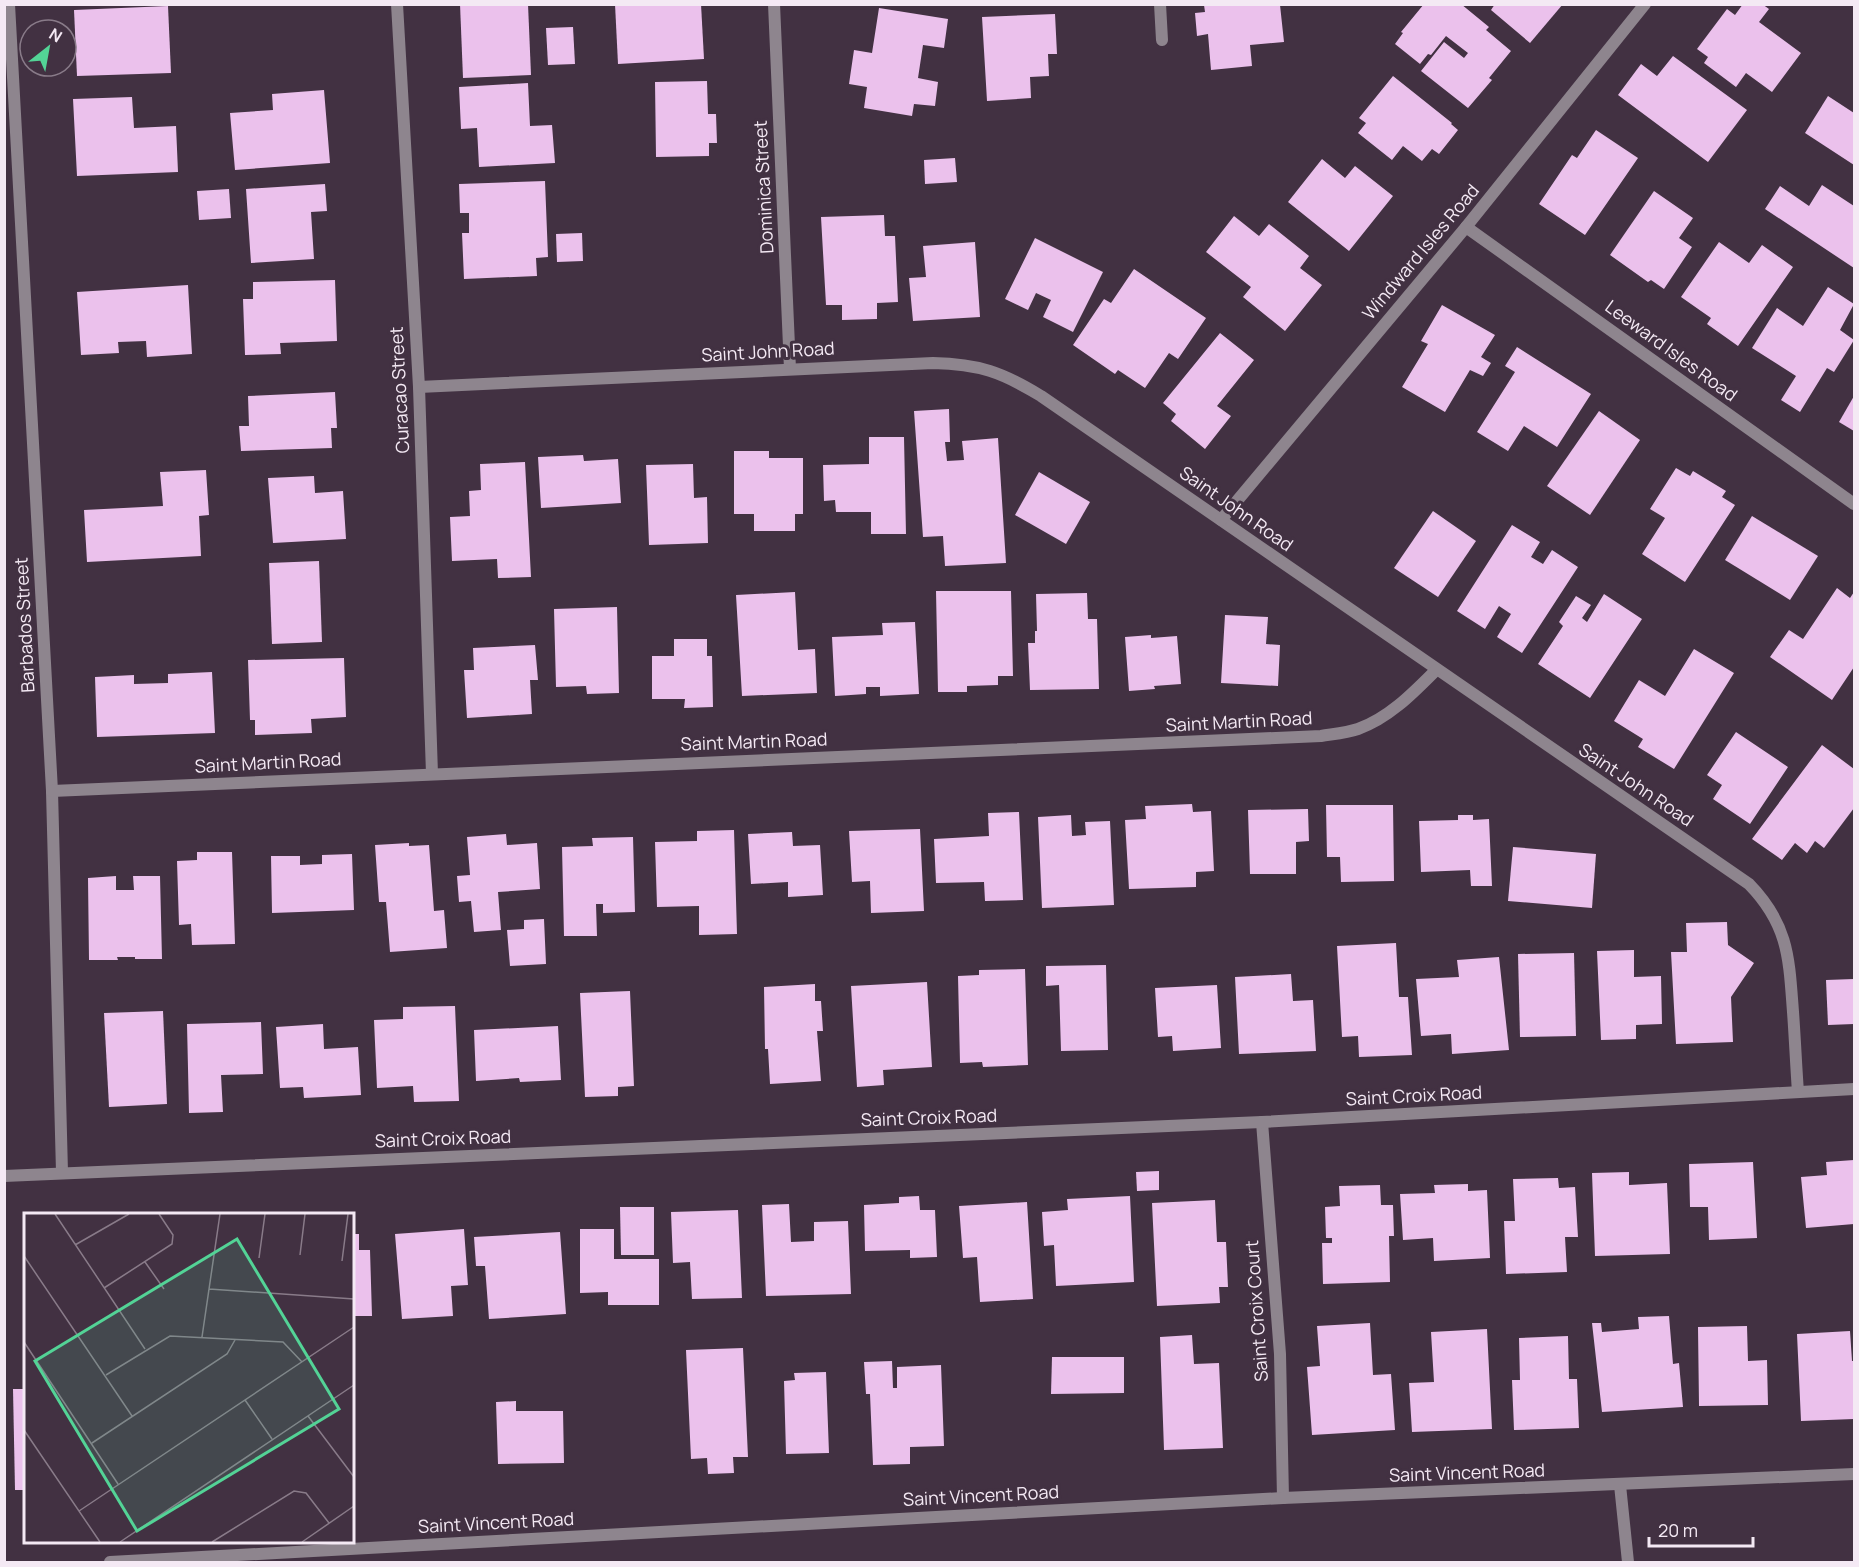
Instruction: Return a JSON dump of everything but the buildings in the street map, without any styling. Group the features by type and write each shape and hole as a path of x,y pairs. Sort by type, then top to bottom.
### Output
{"street":[{"name":"Barbados Street","path":"9,4 52,791 62,1172"},
{"name":"Curacao Street","path":"397,4 419,387 432,774"},
{"name":"Dominica Street","path":"774,4 790,369"},
{"path":"1160,4 1162,40"},
{"name":"Windward Isles Road","path":"1221,520 1466,226 1646,4"},
{"name":"Leeward Isles Road","path":"1466,226 1854,504"},
{"name":"Saint John Road","path":"419,387 933,363 972,366 999,372 1041,396 1734,874 1764,899 1775,917 1789,958 1798,1092"},
{"name":"Saint Martin Road","path":"52,791 1321,736 1357,729 1381,718 1412,694 1436,670"},
{"name":"Saint Croix Road","path":"4,1176 1262,1122 1854,1089"},
{"name":"Saint Croix Court","path":"1262,1122 1280,1354 1283,1498"},
{"name":"Saint Vincent Road","path":"110,1563 1283,1498 1854,1474"},
{"path":"1620,1485 1628,1563"}]}
